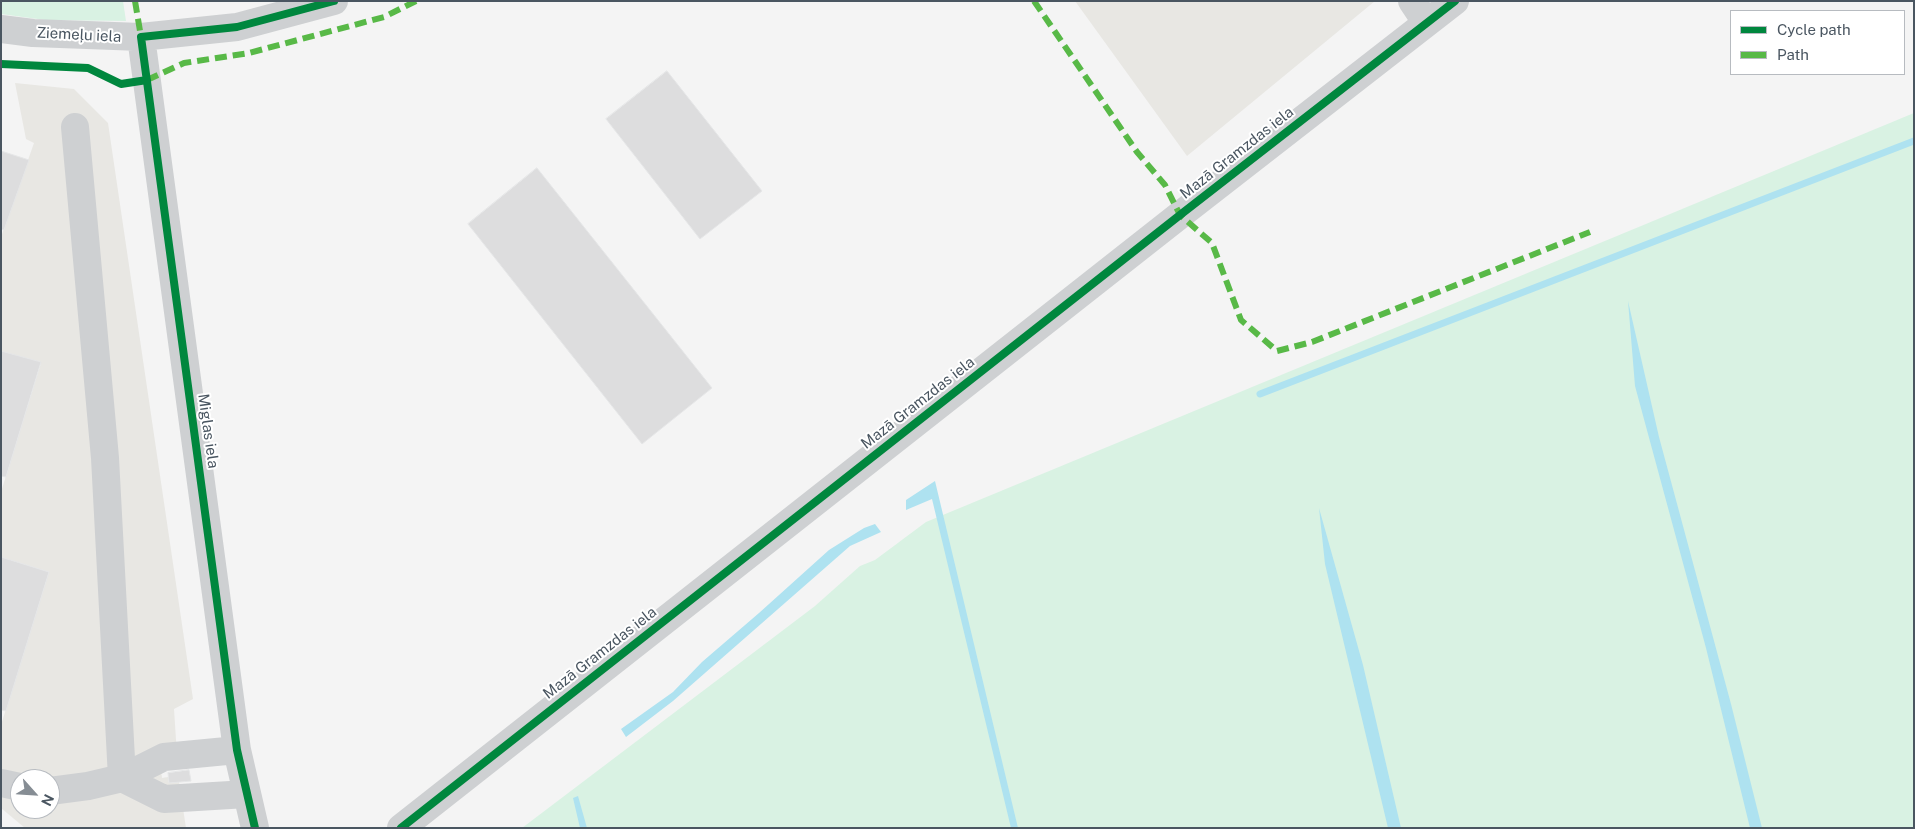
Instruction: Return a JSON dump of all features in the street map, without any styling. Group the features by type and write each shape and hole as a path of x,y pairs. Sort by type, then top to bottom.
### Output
{"street":[{"name":"Ziemeļu iela","path":"1,29 33,33 141,37 237,27 334,1"},
{"name":"Mazā Gramzdas iela","path":"401,828 1419,11 1455,1"},
{"name":"Miglas iela","path":"141,37 237,750 254,828"},
{"path":"75,127 105,458 122,778"},
{"path":"60,790 122,778 164,757 237,750"},
{"path":"122,778 164,799 247,794"}],"path":[{"path":"1,64 88,68 121,84 147,80"}],"shaded area":[{"path":"1075,1 1375,1 1187,156"},
{"path":"15,83 74,89 108,123 193,699 174,709 177,755 160,763 162,778 168,777 169,783 179,782 186,828 25,828 14,819 60,819 60,769 10,769 10,816 1,808 1,725 49,572 1,557 1,492 41,363 1,351 1,237 34,143 26,139"}],"green space":[{"path":"1,1 123,1 126,21 45,20 1,14"},
{"path":"1914,113 1914,828 522,828 815,606 860,566 875,560 926,522"}],"water":[{"path":"1628,301 1659,437 1731,704 1762,828 1750,828 1706,648 1635,386"},
{"path":"935,481 1018,828 1011,828 932,499 906,510 906,500"},
{"path":"1319,508 1363,665 1401,828 1388,828 1325,564"},
{"path":"875,524 881,532 850,546 673,701 626,737 621,729 673,692 702,662 829,550 864,528"},
{"path":"578,796 587,828 580,828 573,798"}],"building":[{"path":"667,71 762,191 700,239 606,119"},
{"path":"1,151 29,160 4,230 1,229"},
{"path":"537,168 712,388 642,444 468,224"},
{"path":"1,351 41,362 6,477 1,476"},
{"path":"1,557 49,572 6,711 1,710"},
{"path":"189,770 191,781 169,783 168,773"}],"waterway":[{"path":"1260,394 1914,141"}],"marked path":[{"path":"135,1 141,37"},
{"path":"147,80 184,63 249,53 384,17 416,1"},
{"path":"1034,1 1137,152 1165,185 1180,215 1212,243 1241,320 1277,351 1312,342 1590,232"}],"cycle path":[{"path":"255,828 237,750 141,37 237,27 334,1"},
{"path":"401,828 1455,1"},
{"path":"1,64 88,68 121,84 147,80"}]}
